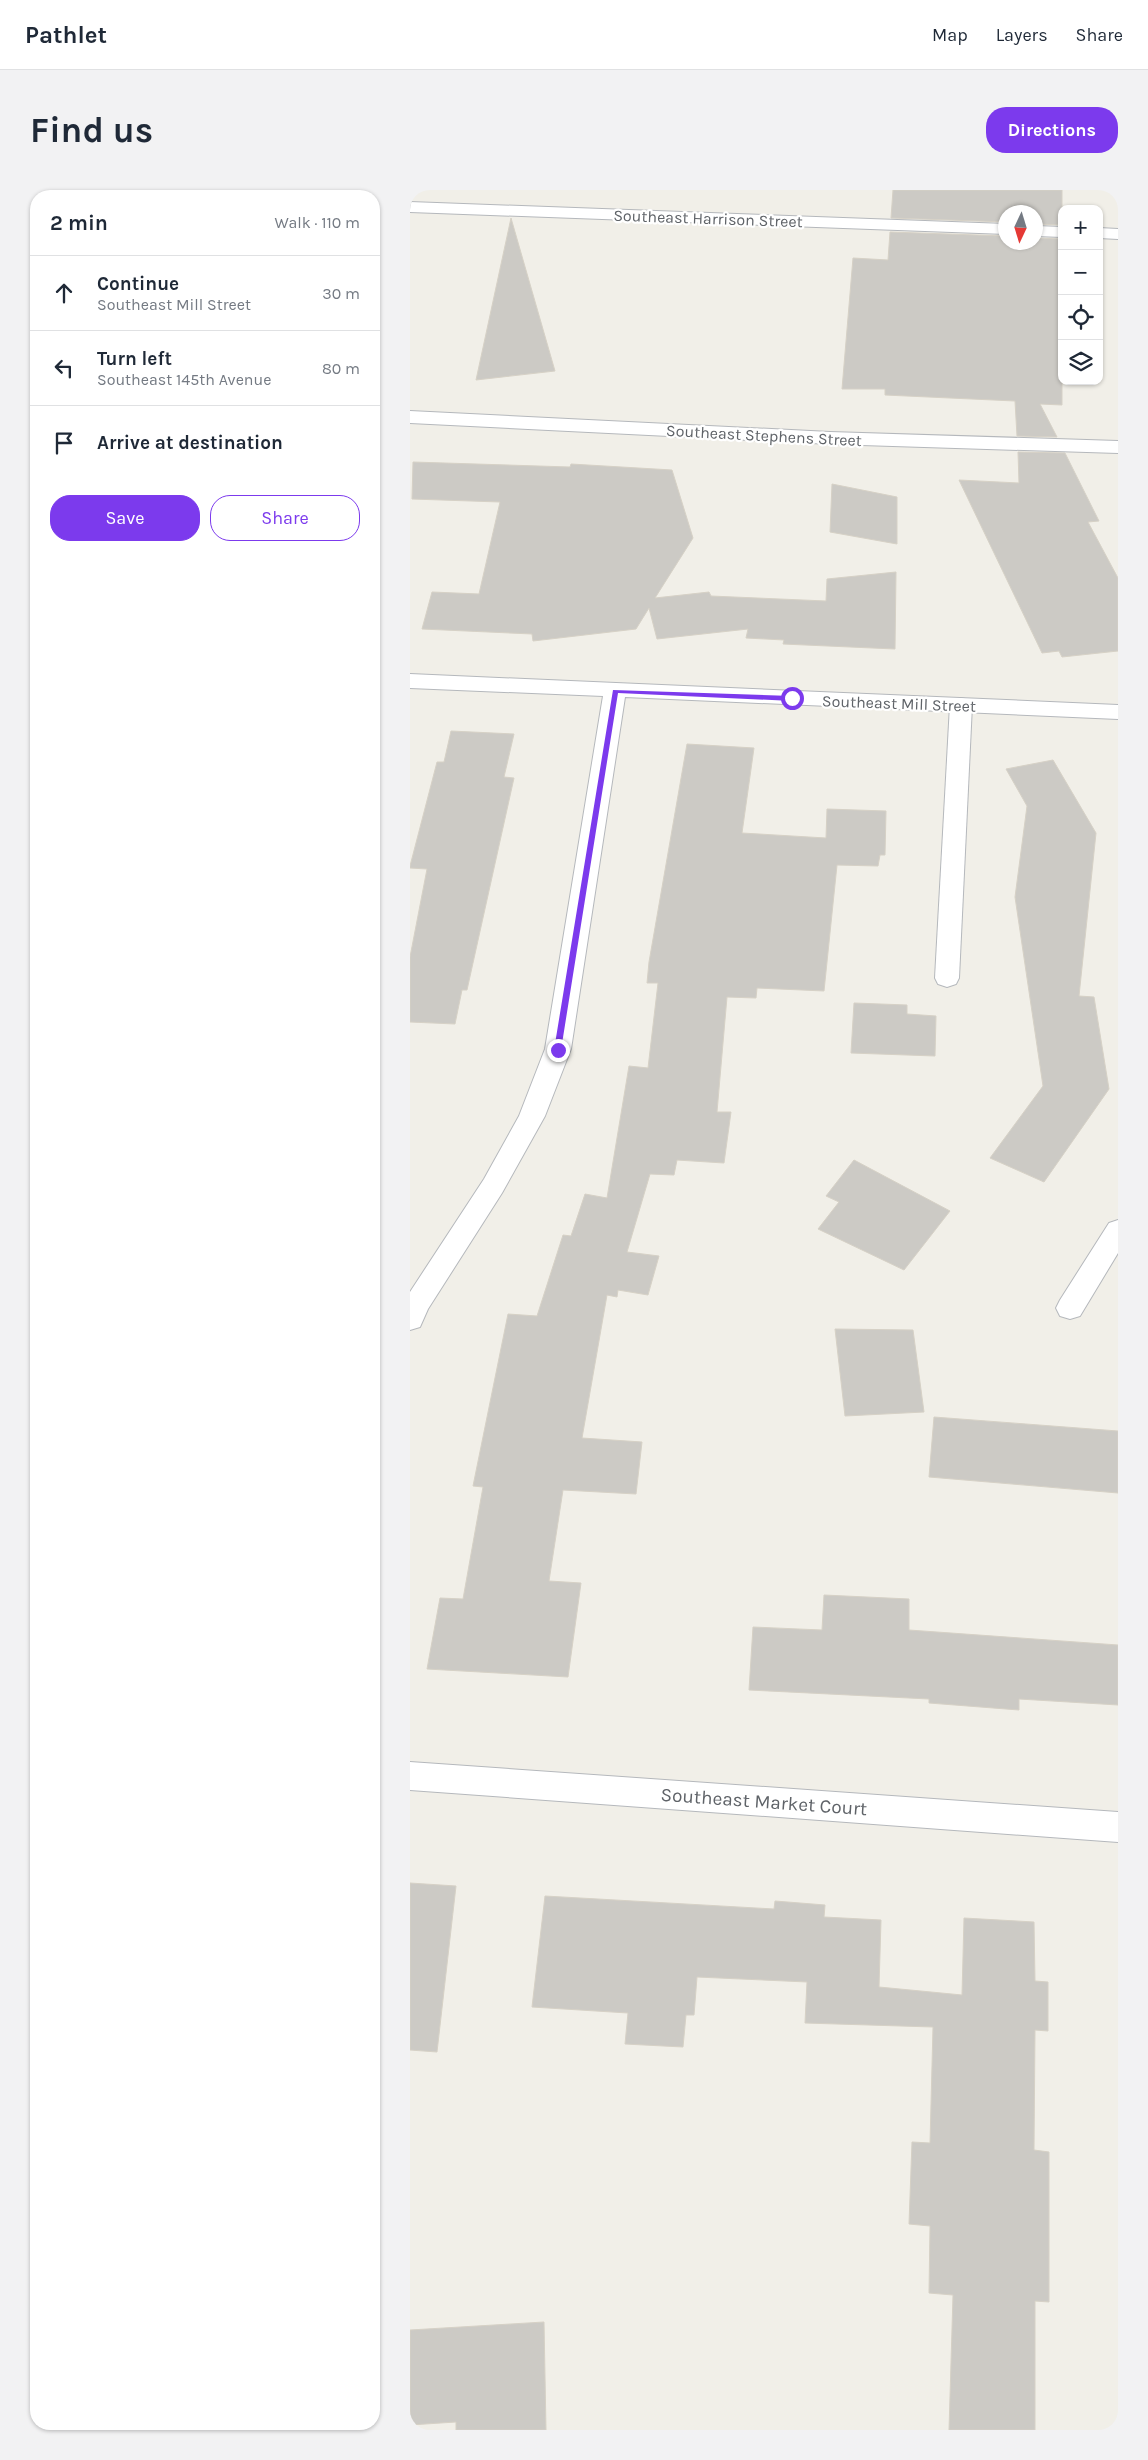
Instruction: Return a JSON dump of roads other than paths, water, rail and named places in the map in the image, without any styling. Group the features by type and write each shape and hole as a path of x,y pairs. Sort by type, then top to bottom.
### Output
{"street":[{"name":"Southeast Harrison Street","path":"410,207 998,230"},
{"path":"1043,231 1058,232"},
{"path":"1103,233 1118,234"},
{"name":"Southeast Stephens Street","path":"410,417 830,438 1118,447"},
{"name":"Southeast Mill Street","path":"410,681 1118,712"},
{"path":"410,1319 416,1305 493,1186 527,1125 558,1050 615,691"},
{"path":"947,978 961,706"},
{"path":"1070,1308 1118,1230"},
{"name":"Southeast Market Court","path":"410,1776 1118,1827"}]}
